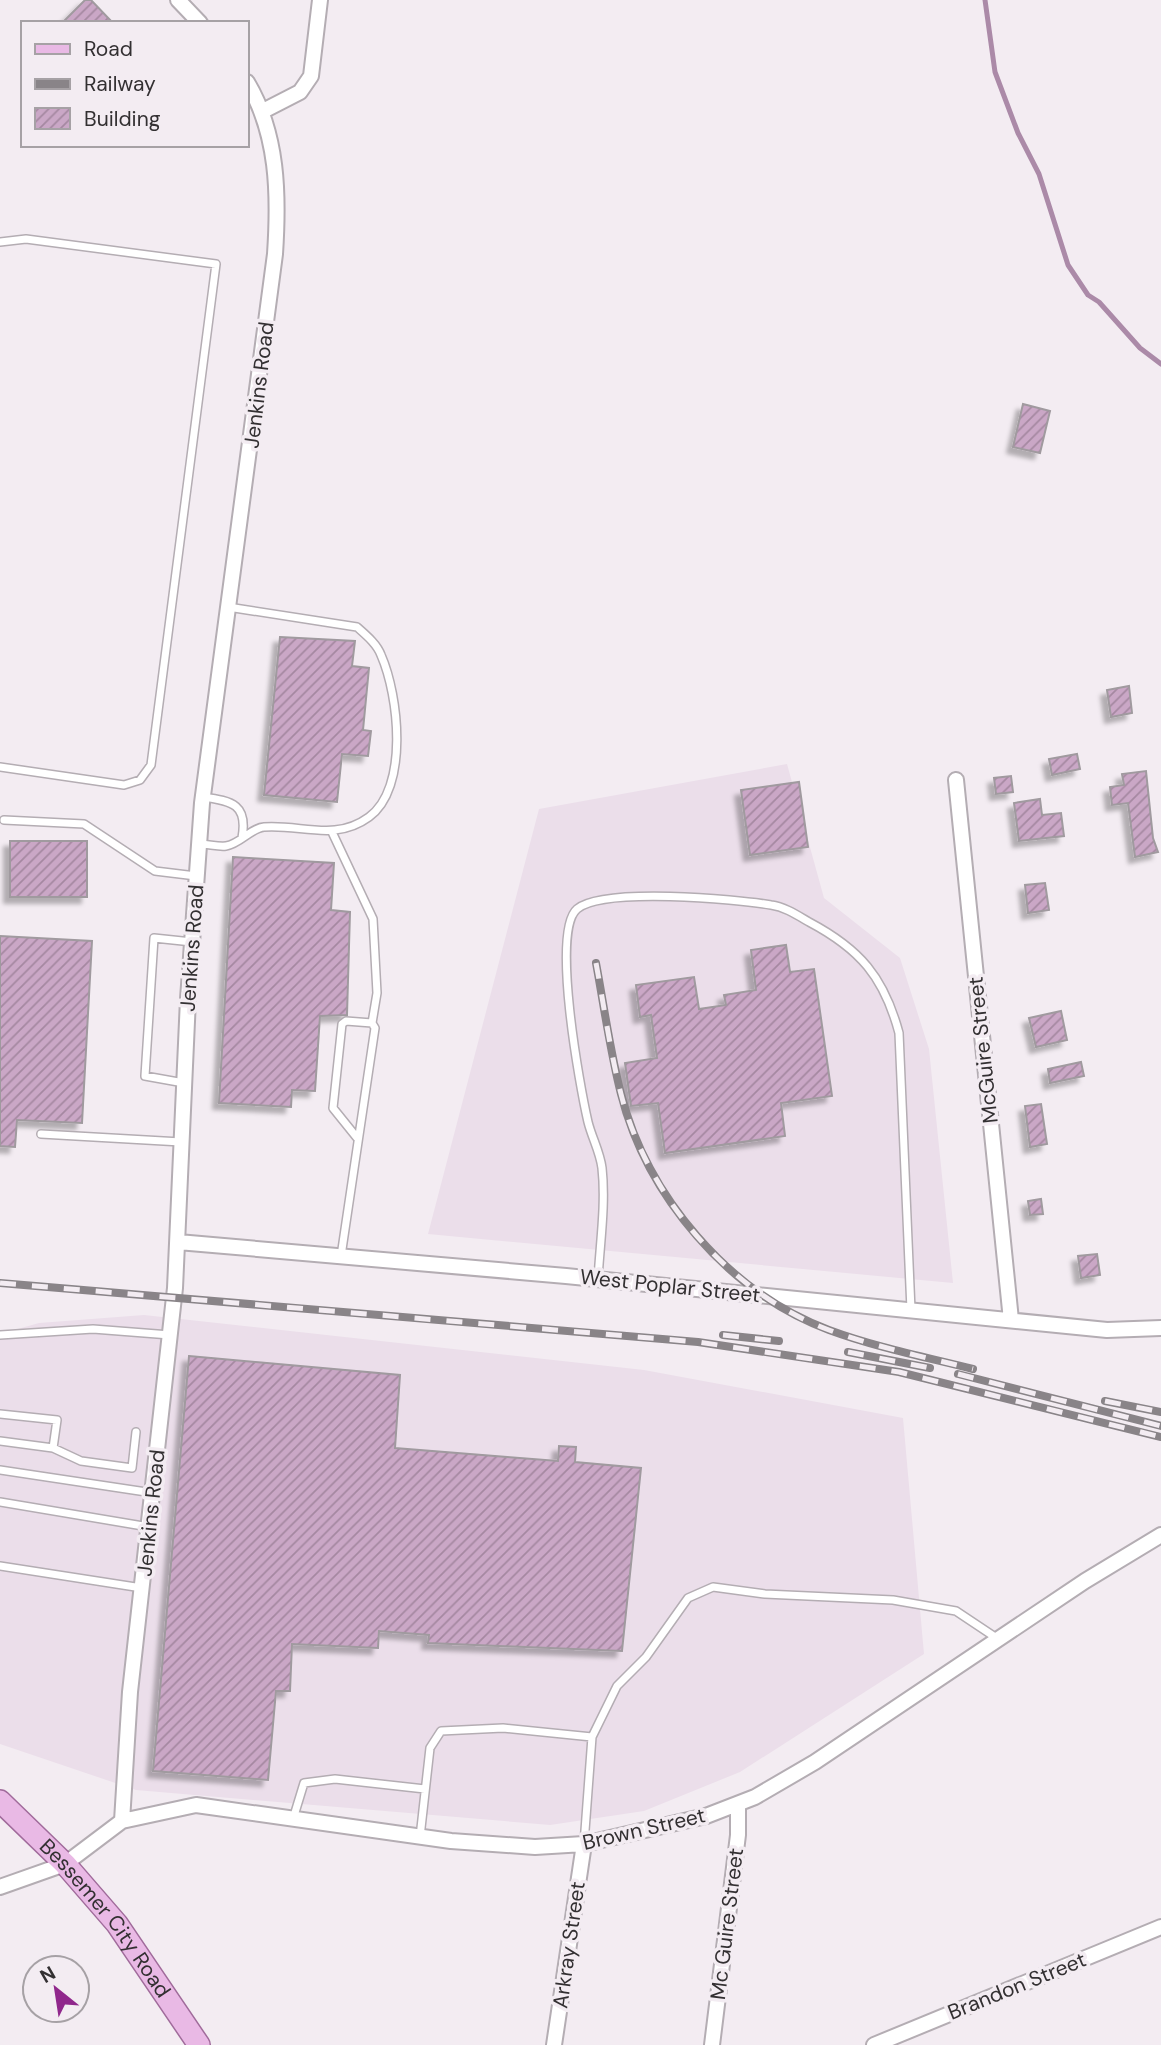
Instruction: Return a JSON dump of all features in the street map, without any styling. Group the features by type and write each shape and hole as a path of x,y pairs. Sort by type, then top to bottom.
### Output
{"main road":[{"name":"Bessemer City Road","path":"0,1801 65,1864 117,1924 199,2045"}],"street":[{"path":"178,0 199,21"},
{"path":"263,111 300,92 311,76 320,0"},
{"name":"Jenkins Road","path":"122,1821 130,1692 154,1493 178,1242 184,1083 203,797 260,386 276,242 276,181 263,111 248,84"},
{"name":"McGuire Street","path":"956,780 1011,1320"},
{"name":"West Poplar Street","path":"178,1242 598,1279 1107,1330 1161,1328"},
{"name":"Brown Street","path":"0,1887 65,1864 122,1821 196,1805 484,1845 584,1844 671,1826 738,1804 815,1762 1095,1574 1161,1535"},
{"name":"Mc Guire Street","path":"712,2045 738,1835 738,1804"},
{"name":"Arkray Street","path":"554,2045 584,1844"},
{"name":"Brandon Street","path":"874,2045 1161,1927"}],"lane":[{"path":"0,242 26,239 216,264 151,765 140,780 124,785 0,767"},
{"path":"199,844 228,846 262,827 332,832 355,825 383,804 396,770 395,710 381,654 357,627 228,607"},
{"path":"203,797 225,800 241,810 246,819 242,838"},
{"path":"4,820 84,824 155,871 197,876"},
{"path":"332,832 373,919 377,993 372,1023 375,1028 340,1256"},
{"path":"598,1279 602,1170 588,1124 572,1029 566,938 569,923 576,910 608,897 737,899 780,906 832,934 861,957 880,982 891,1003 899,1033 911,1310"},
{"path":"184,1083 145,1076 154,938 192,942"},
{"path":"358,1139 333,1108 342,1024 346,1021 372,1023"},
{"path":"41,1134 181,1142"},
{"path":"0,1335 93,1329 170,1335"},
{"path":"0,1414 57,1420 53,1448"},
{"path":"0,1441 53,1448 80,1461 132,1468 136,1432"},
{"path":"0,1470 154,1493"},
{"path":"0,1502 150,1527"},
{"path":"0,1566 142,1588"},
{"path":"584,1844 593,1737 617,1686 646,1657 688,1598 713,1587 765,1594 893,1600 956,1611 998,1639"},
{"path":"420,1837 430,1748 441,1731 503,1728 593,1737"},
{"path":"293,1819 304,1783 335,1779 425,1788"}],"shaded area":[{"path":"787,764 824,898 900,958 929,1049 953,1283 428,1234 539,809"},
{"path":"144,1315 644,1370 903,1418 924,1654 740,1772 644,1811 550,1825 136,1790 0,1744 0,1334 39,1323"}],"building":[{"path":"85,0 91,0 111,21 64,21"},
{"path":"1023,404 1050,411 1040,453 1013,447"},
{"path":"280,637 355,641 352,666 369,668 363,730 371,731 368,756 342,754 337,802 264,795"},
{"path":"1129,686 1132,713 1111,717 1107,690"},
{"path":"1077,754 1080,769 1052,775 1049,759"},
{"path":"1146,771 1153,838 1158,852 1135,857 1128,803 1112,805 1110,787 1124,785 1122,774"},
{"path":"1011,776 1013,792 996,794 994,778"},
{"path":"799,782 808,847 750,855 741,790"},
{"path":"1040,799 1042,815 1061,813 1064,836 1019,841 1014,803"},
{"path":"10,841 87,841 87,897 10,897"},
{"path":"233,857 334,863 331,910 350,912 347,1015 320,1016 315,1091 292,1090 291,1107 219,1103"},
{"path":"1045,883 1049,910 1028,913 1025,885"},
{"path":"0,936 92,941 82,1123 17,1120 15,1147 0,1146"},
{"path":"786,945 790,972 814,969 832,1096 781,1103 785,1136 665,1153 658,1103 631,1106 625,1063 657,1058 651,1015 640,1017 636,985 694,977 699,1009 726,1005 724,995 756,990 751,950"},
{"path":"1061,1011 1067,1040 1036,1047 1029,1018"},
{"path":"1081,1062 1084,1076 1050,1083 1048,1069"},
{"path":"1041,1104 1047,1144 1030,1147 1025,1106"},
{"path":"1041,1199 1043,1214 1030,1215 1028,1201"},
{"path":"1097,1254 1100,1275 1081,1278 1078,1256"},
{"path":"189,1356 400,1375 395,1448 558,1461 559,1446 576,1447 575,1462 641,1468 622,1651 428,1643 429,1635 379,1631 378,1648 292,1644 290,1691 276,1691 268,1780 153,1771"}],"waterway":[{"path":"985,0 995,72 1018,133 1039,174 1068,265 1088,295 1099,302 1140,348 1161,364"}],"railway":[{"path":"596,963 617,1078 633,1132 650,1169 697,1236 726,1266 758,1292 792,1313 864,1342 973,1369"},
{"path":"0,1283 698,1342 899,1372 1161,1437"},
{"path":"723,1335 779,1341"},
{"path":"848,1352 930,1368"},
{"path":"958,1374 1161,1426"},
{"path":"1105,1401 1161,1412"}]}
